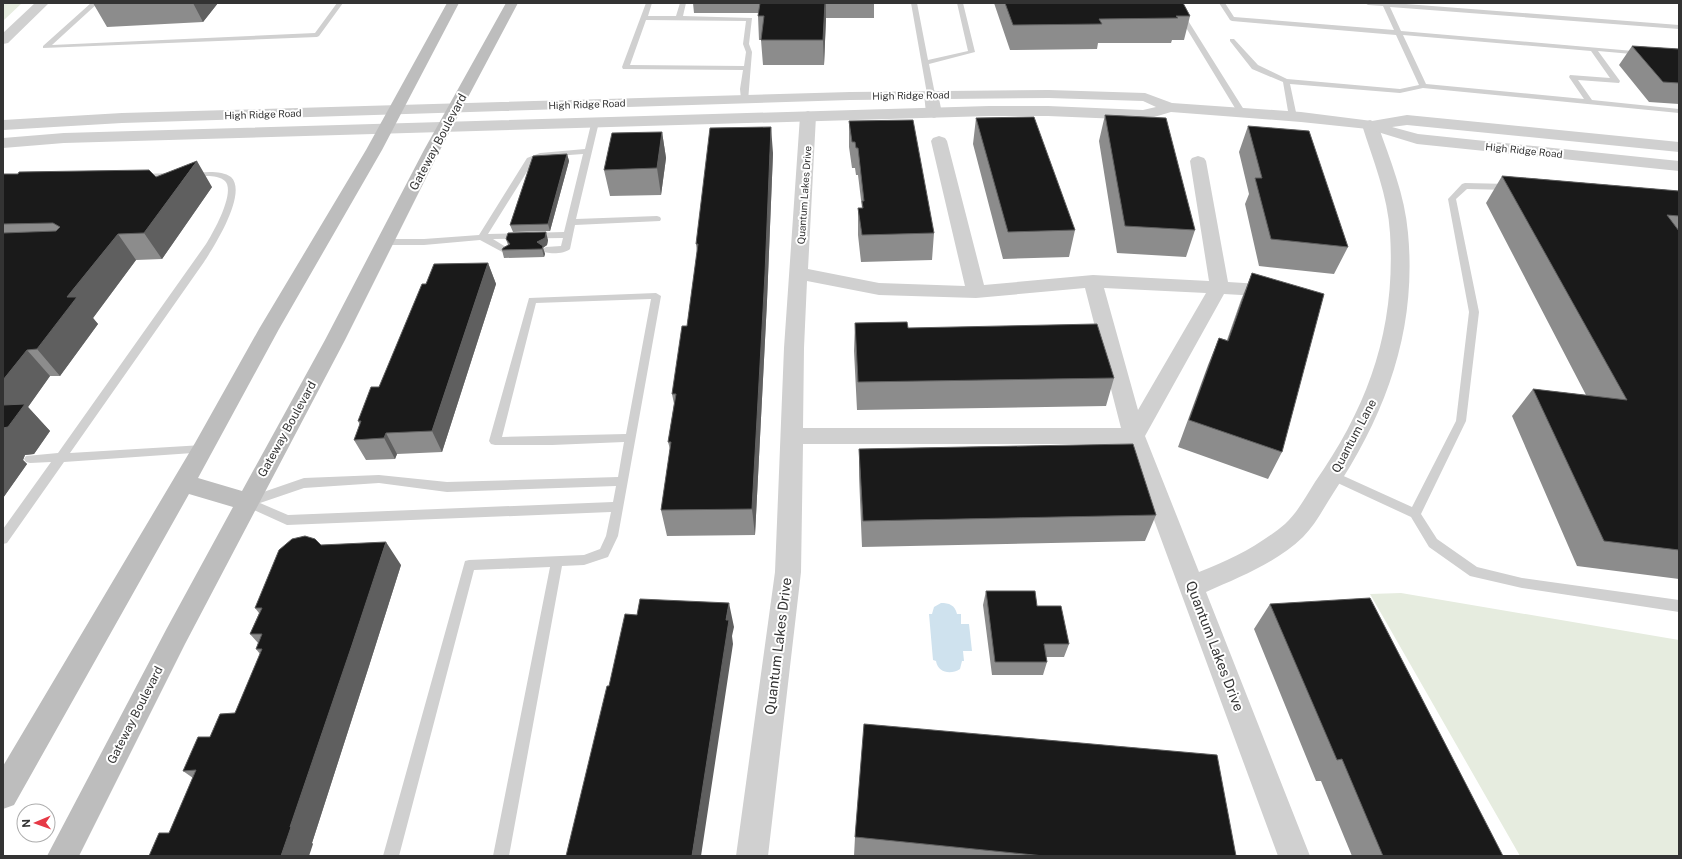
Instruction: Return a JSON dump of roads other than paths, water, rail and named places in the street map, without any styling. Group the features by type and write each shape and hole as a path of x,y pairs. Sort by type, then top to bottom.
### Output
{"main road":[{"path":"3,794 203,449 269,329 396,110 453,3"},
{"name":"Gateway Boulevard","path":"64,856 176,636 335,340 512,3"},
{"path":"183,483 247,502"}],"street":[{"path":"3,40 43,3"},
{"path":"931,94 934,113"},
{"name":"High Ridge Road","path":"3,125 115,118 455,109 745,99 931,94 1049,94 1145,97 1170,107 1293,116 1370,125 1417,139 1679,166"},
{"name":"High Ridge Road","path":"3,142 46,139 934,113 1041,111 1144,115 1170,107"},
{"name":"Quantum Lakes Drive","path":"752,856 788,572 791,436 808,116"},
{"name":"High Ridge Road","path":"1370,125 1407,120 1679,147"},
{"name":"Quantum Lane","path":"1192,586 1242,564 1294,530 1342,464 1369,412 1387,363 1398,316 1402,272 1399,232 1392,193 1370,125"},
{"path":"939,141 976,292"},
{"path":"791,436 1134,436 1219,287 1198,161"},
{"path":"799,273 879,289 976,292 1093,281 1291,292"},
{"name":"Quantum Lakes Drive","path":"1093,281 1134,436 1294,856"}],"lane":[{"path":"95,3 45,47 317,35 340,3"},
{"path":"649,3 626,67 747,68"},
{"path":"914,3 931,94"},
{"path":"925,63 972,52 960,3"},
{"path":"1174,3 1242,113"},
{"path":"1222,3 1232,19 1648,53"},
{"path":"1368,3 1679,27"},
{"path":"679,18 683,4"},
{"path":"1386,4 1423,86"},
{"path":"644,18 750,19 746,44 749,52 744,89 745,99"},
{"path":"1232,40 1255,67 1286,81 1400,91 1423,86 1679,110"},
{"path":"1589,102 1573,77 1616,81 1593,48"},
{"path":"1286,81 1293,116"},
{"path":"546,250 566,249 595,122"},
{"path":"482,237 530,160 540,155 589,151"},
{"path":"3,538 209,248 231,201 234,188 229,179 215,175 129,176"},
{"path":"1415,514 1461,421 1474,312 1452,200 1465,186 1517,188"},
{"path":"572,222 657,219"},
{"path":"386,242 424,242 482,237 569,235"},
{"path":"482,237 506,251"},
{"path":"392,856 469,565 584,560 604,553 612,536 623,481 656,296 532,300 495,441 630,438"},
{"path":"30,458 119,454 150,450 203,449"},
{"path":"1333,476 1415,514 1433,543 1474,572 1522,583 1679,606"},
{"path":"247,502 304,483 379,479 447,487 623,481"},
{"path":"247,502 287,520 618,507"},
{"path":"501,856 557,561"}],"water":[{"path":"941,603 951,605 955,608 957,614 961,614 961,624 969,624 972,651 963,651 964,661 962,661 960,669 953,672 945,672 939,668 936,661 933,660 929,614 932,614 934,607"}]}
